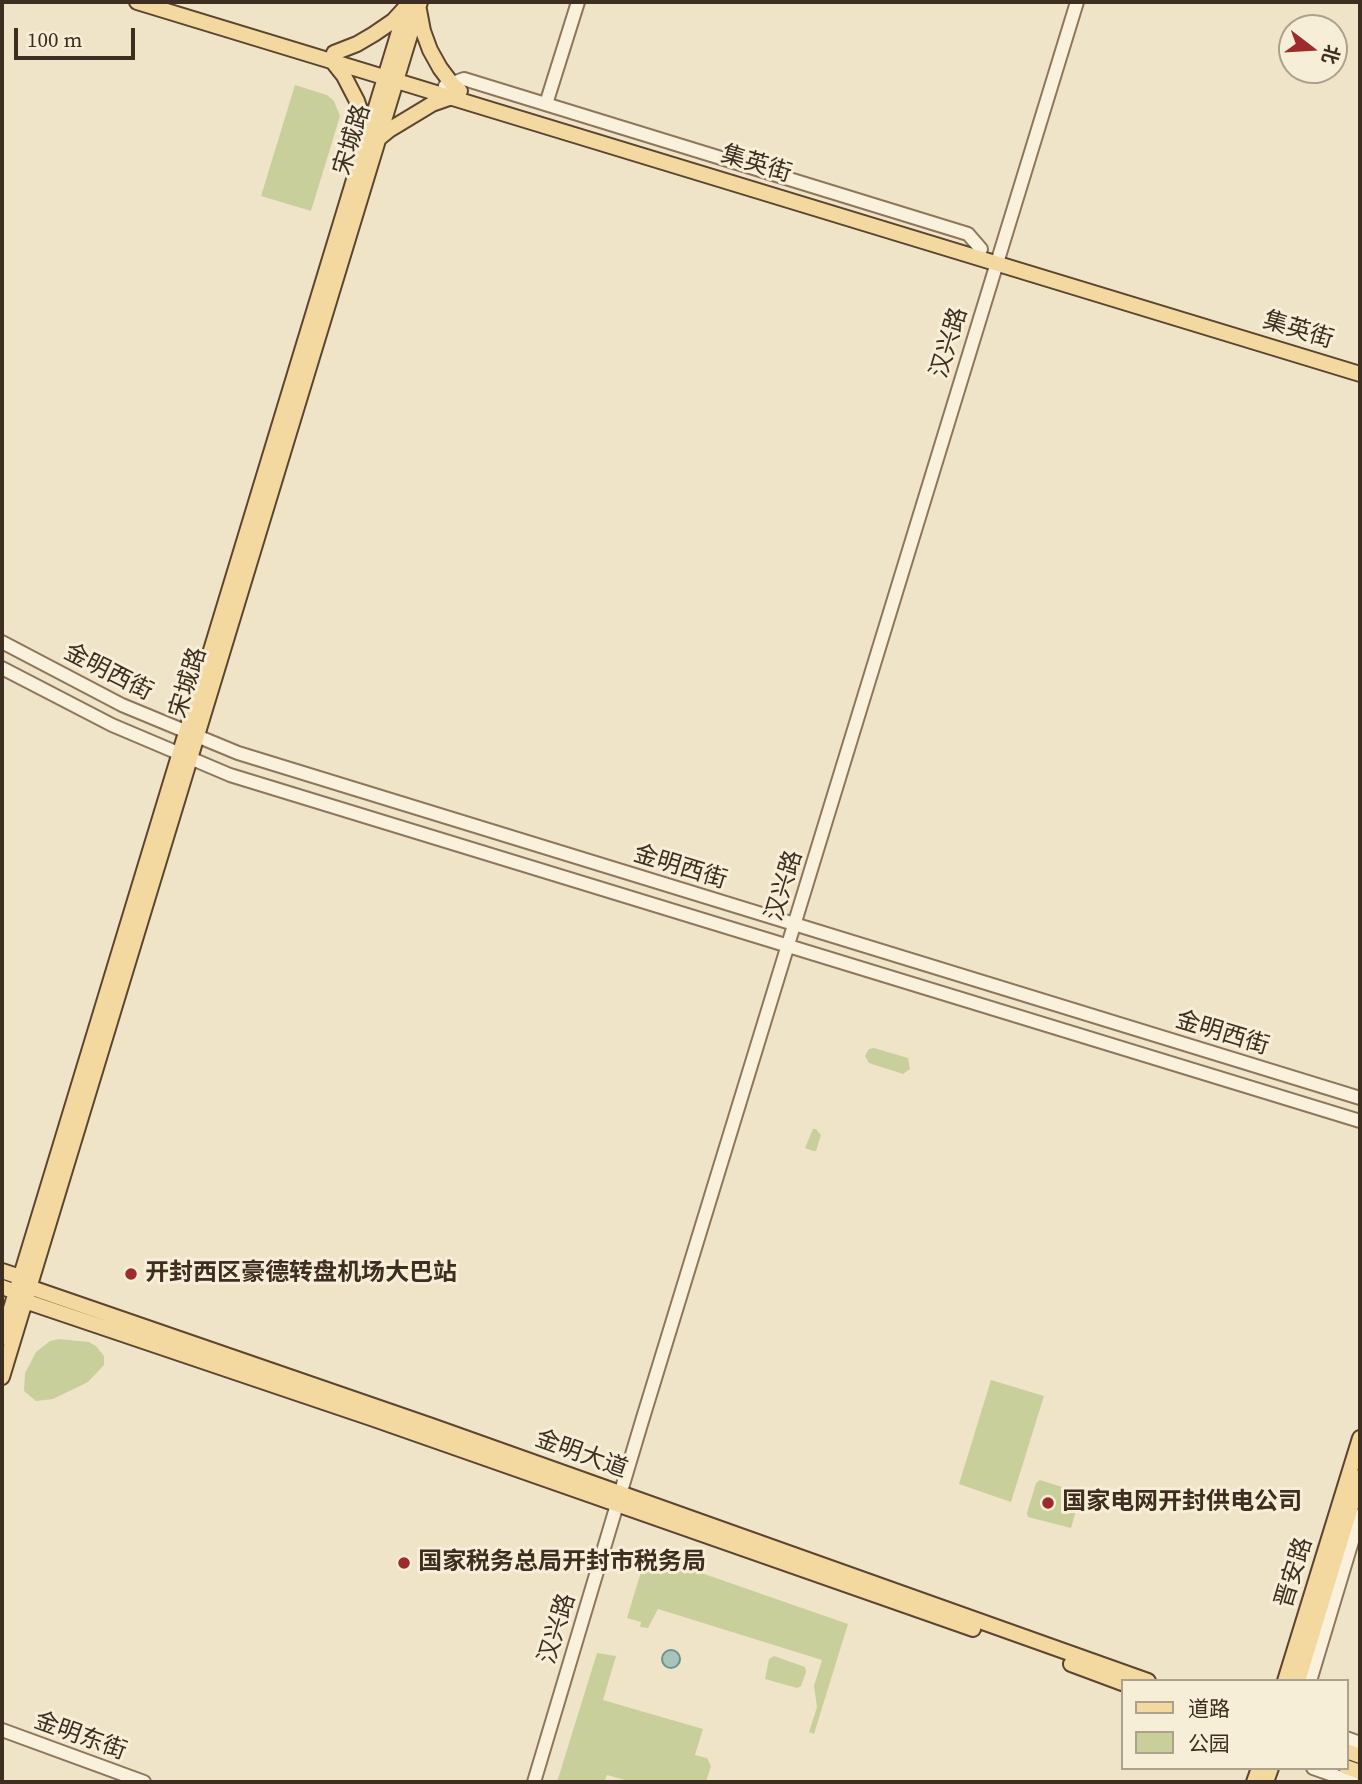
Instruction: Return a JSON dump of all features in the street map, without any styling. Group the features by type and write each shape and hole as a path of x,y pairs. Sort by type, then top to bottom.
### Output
{"main road":[{"name":"集英街","path":"137,2 452,89 981,249 1001,260 1360,365"},
{"name":"集英街","path":"167,2 333,57"},
{"path":"413,4 430,50 452,89 432,104 373,137 333,57 374,34 413,4"},
{"name":"宋城路","path":"2,1338 185,757 413,4"},
{"name":"集英街","path":"452,89 1360,374"},
{"name":"金明大道","path":"2,1271 18,1289 374,1419 622,1500 1142,1679"},
{"name":"宋城路","path":"2,1377 18,1289"},
{"name":"晋安路","path":"1286,1679 1360,1438"},
{"name":"晋安路","path":"1298,1679 1360,1477"},
{"name":"金明大道","path":"622,1500 1120,1681"}],"street":[{"path":"546,104 578,2"},
{"name":"汉兴路","path":"1001,260 1077,2"},
{"name":"汉兴路","path":"534,1782 1001,260 1083,2"},
{"path":"452,89 464,79 968,234 981,249"},
{"name":"金明西街","path":"2,642 122,705 251,758 1360,1098"},
{"name":"金明西街","path":"2,667 112,725 230,775 1360,1121"},
{"name":"汉兴路","path":"541,1782 622,1500"},
{"path":"1311,1679 1360,1515"},
{"name":"金明东街","path":"2,1730 144,1782"},
{"path":"1319,1770 1353,1782"}],"green space":[{"path":"295,85 327,95 334,101 340,116 311,211 261,196"},
{"path":"869,1049 908,1058 910,1069 903,1074 869,1063 865,1056"},
{"path":"813,1129 821,1135 816,1151 805,1148"},
{"path":"59,1339 89,1342 96,1346 104,1356 104,1365 88,1382 53,1399 36,1401 24,1391 25,1373 36,1352 50,1341"},
{"path":"991,1380 1044,1396 1011,1502 959,1484"},
{"path":"1040,1480 1081,1493 1071,1528 1028,1517 1036,1483"},
{"path":"664,1560 848,1624 814,1734 809,1732 817,1707 814,1686 822,1660 658,1609 648,1628 640,1627 641,1622 627,1618 644,1562"},
{"path":"597,1653 616,1656 603,1700 703,1729 695,1755 707,1758 711,1766 706,1782 632,1782 607,1775 604,1782 557,1782"},
{"path":"774,1656 805,1667 801,1686 797,1688 765,1679 769,1659"}],"water":[{"path":"667,1650 675,1650 680,1659 678,1666 667,1668 662,1663 662,1655"}],"place":[{"name":"开封西区豪德转盘机场大巴站","path":"131,1274"},
{"name":"国家电网开封供电公司","path":"1048,1503"},
{"name":"国家税务总局开封市税务局","path":"404,1563"}]}
